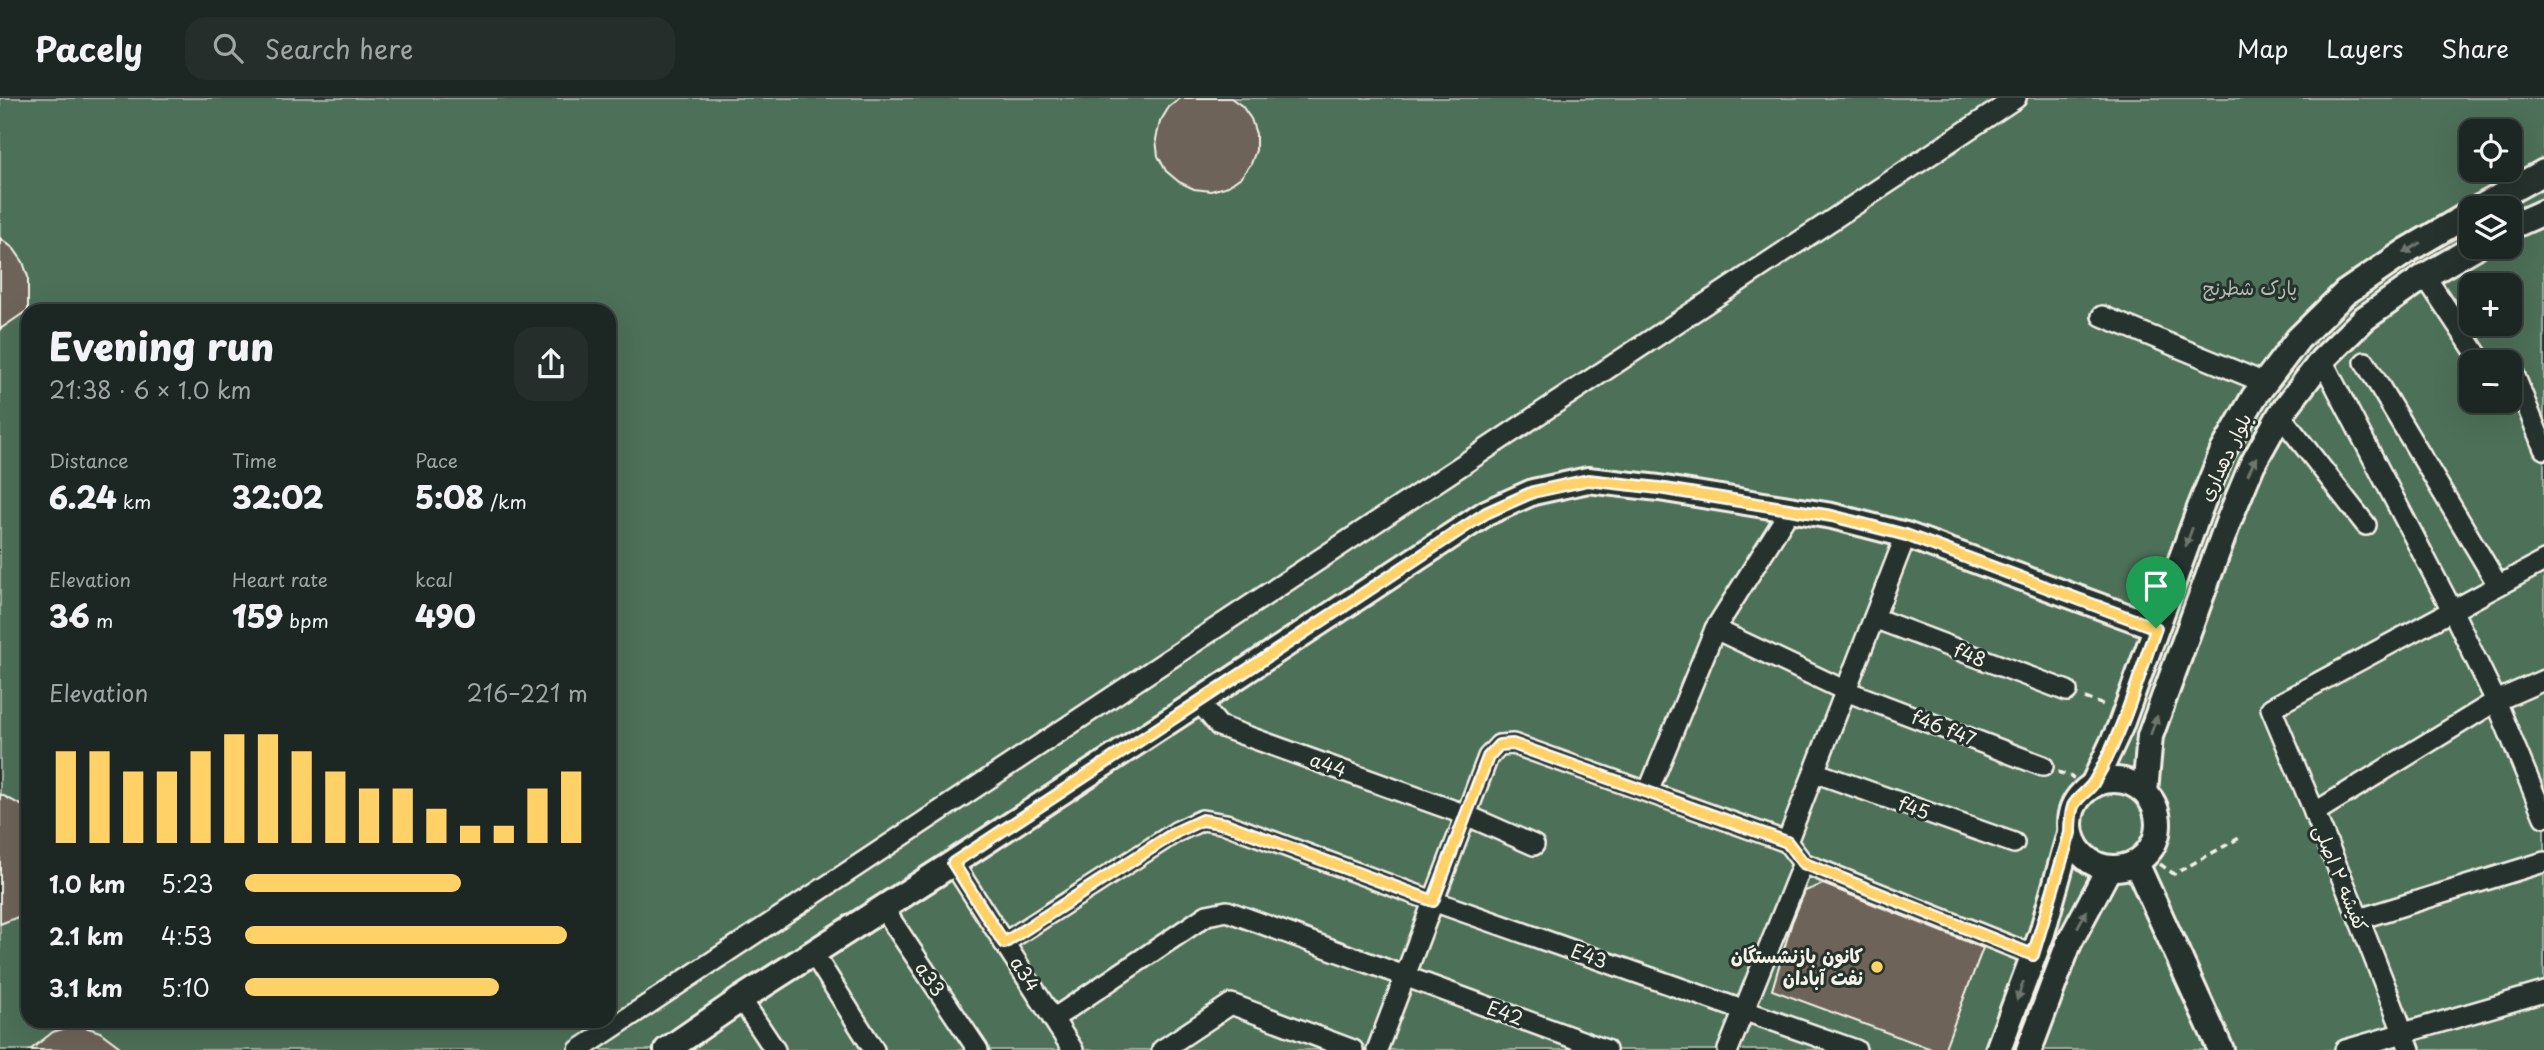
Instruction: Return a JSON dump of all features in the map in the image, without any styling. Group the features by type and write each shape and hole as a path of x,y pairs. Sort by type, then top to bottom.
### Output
{"main road":[{"path":"2501,196 2544,173"},
{"path":"2522,222 2544,212"},
{"name":"بلوار دهداری","path":"2093,785 2125,713 2223,452 2254,397 2298,339 2345,293 2408,250 2459,220"},
{"name":"بلوار دهداری","path":"2145,792 2150,736 2234,509 2252,466 2280,415 2322,360 2365,317 2459,256"},
{"path":"673,1048 741,999 1486,513 1533,492 1588,480 1659,488 1832,516 1906,535 2156,628"},
{"path":"1998,1050 2033,955 2070,833 2074,805 2093,785 2106,780 2120,780 2145,792 2154,803 2158,816 2159,830 2155,843 2141,859 2123,868 2095,865 2075,846 2070,833"},
{"path":"2141,859 2221,1050"},
{"path":"2029,1050 2069,943 2109,868"}],"street":[{"path":"616,1025 2016,98"},
{"path":"2425,276 2474,350"},
{"path":"2102,316 2265,383"},
{"path":"2322,360 2453,612 2496,701 2544,817"},
{"path":"2365,362 2498,585"},
{"path":"2522,395 2544,449"},
{"path":"2280,415 2366,525"},
{"path":"1648,792 1715,629 1790,510"},
{"path":"1787,842 1906,535"},
{"path":"2453,612 2544,561"},
{"name":"کفیشه ۲ اصلی","path":"2406,1042 2359,919 2271,708 2453,612"},
{"name":"f48","path":"1874,618 2067,691"},
{"name":"f46 f47","path":"1715,629 1846,691 2043,766"},
{"path":"2314,813 2496,701 2544,680"},
{"name":"a44","path":"1199,702 1219,726 1466,815 1534,845"},
{"path":"1377,1050 1488,757 1499,745 1513,744 1787,842 1803,863 2033,955"},
{"name":"f45","path":"1814,772 2014,843"},
{"name":"E43","path":"1004,943 1176,832 1202,820 1226,824 1433,901 1856,1050"},
{"path":"2359,919 2544,862"},
{"name":"a34","path":"953,863 1073,1050"},
{"path":"1728,1050 1803,863"},
{"name":"a33","path":"883,908 978,1050"},
{"name":"E42","path":"1053,1019 1207,915 1227,911 1606,1050"},
{"path":"813,953 874,1050"},
{"path":"2345,1050 2406,1042 2544,992"},
{"path":"741,999 775,1050"},
{"path":"1162,1050 1231,1004 1353,1050"},
{"path":"579,1050 612,1028"}],"path":[{"path":"2067,691 2125,713"},
{"path":"2043,766 2093,785"},
{"path":"2141,859 2174,874 2243,836"}],"green space":[{"name":"پارک شطرنج","path":"0,98 2544,98 2544,1050 0,1050"}],"building":[{"path":"1181,98 1231,98 1242,106 1251,119 1256,134 1256,150 1251,164 1241,177 1228,186 1211,191 1194,189 1179,182 1166,171 1158,156 1156,139 1160,122 1169,107"},
{"path":"0,238 14,249 23,262 28,277 28,304 21,304 21,315 0,329"},
{"path":"0,794 21,805 21,915 0,924"},
{"name":"کانون بازنشستگان نفت آبادان","path":"1823,884 1983,948 1944,1050 1934,1050 1772,990 1792,922 1805,891"},
{"path":"66,1028 88,1028 100,1032 124,1050 30,1050 53,1032"}],"place":[{"name":"کانون بازنشستگان نفت آبادان","path":"1877,967"}],"route":[{"path":"1588,480 1659,488 1832,516 1906,535 2156,628 2120,727 2093,785 2074,805 2070,833 2042,933 2033,955 1803,863 1787,842 1513,744 1499,745 1488,757 1433,901 1226,824 1202,820 1176,832 1004,943 953,863 1486,513 1533,492 1588,480"}]}
